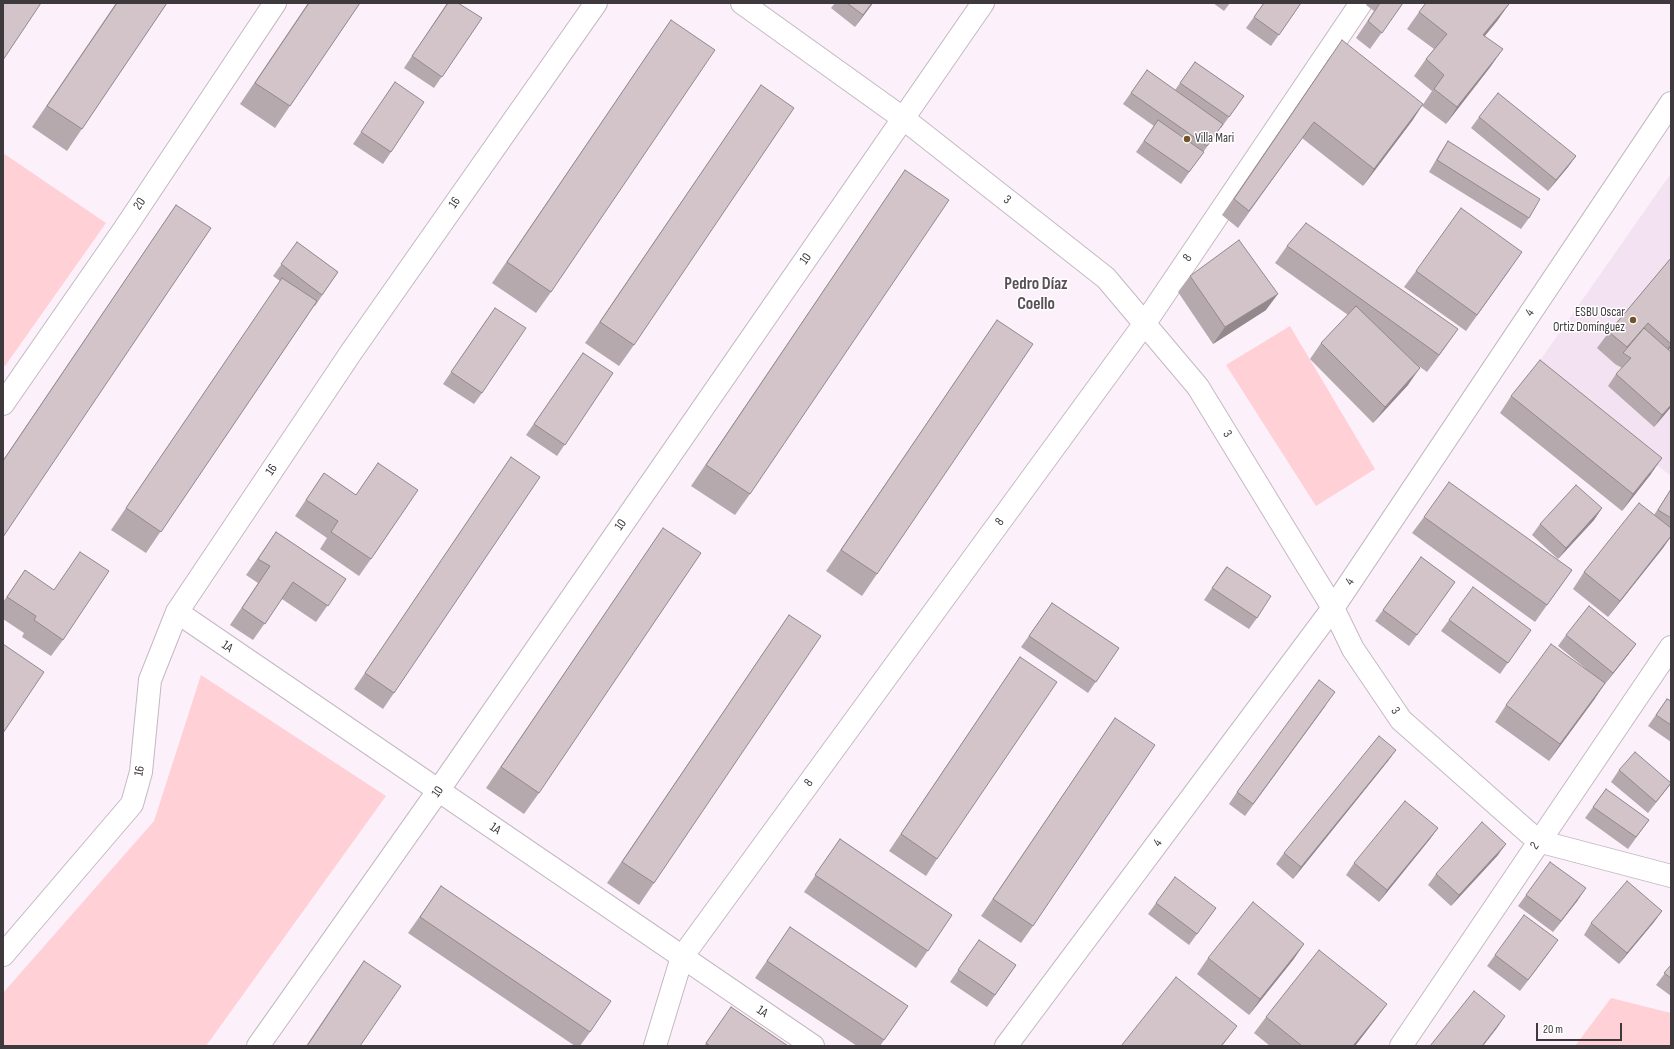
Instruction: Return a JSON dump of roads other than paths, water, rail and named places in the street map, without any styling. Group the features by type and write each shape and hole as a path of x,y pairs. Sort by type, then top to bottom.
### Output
{"street":[{"name":"20","path":"3,404 125,228 275,3"},
{"name":"16","path":"3,955 132,804 141,772 150,680 177,612 352,351 596,3"},
{"name":"3","path":"742,3 904,119 1106,278 1198,387 1333,608 1353,648 1401,720 1538,841 1671,876"},
{"name":"10","path":"258,1046 438,791 983,3"},
{"name":"8","path":"655,1046 682,957 1145,323 1361,3"},
{"name":"4","path":"1006,1046 1333,608 1671,103"},
{"name":"1A","path":"177,612 813,1046"},
{"name":"2","path":"1401,1046 1538,841 1671,647"}],"place":[{"name":"Villa Mari","path":"1187,139"},
{"name":"ESBU Oscar Ortiz Domínguez","path":"1633,320"}],"district":[{"name":"Pedro Díaz Coello","path":"1036,295"}]}
